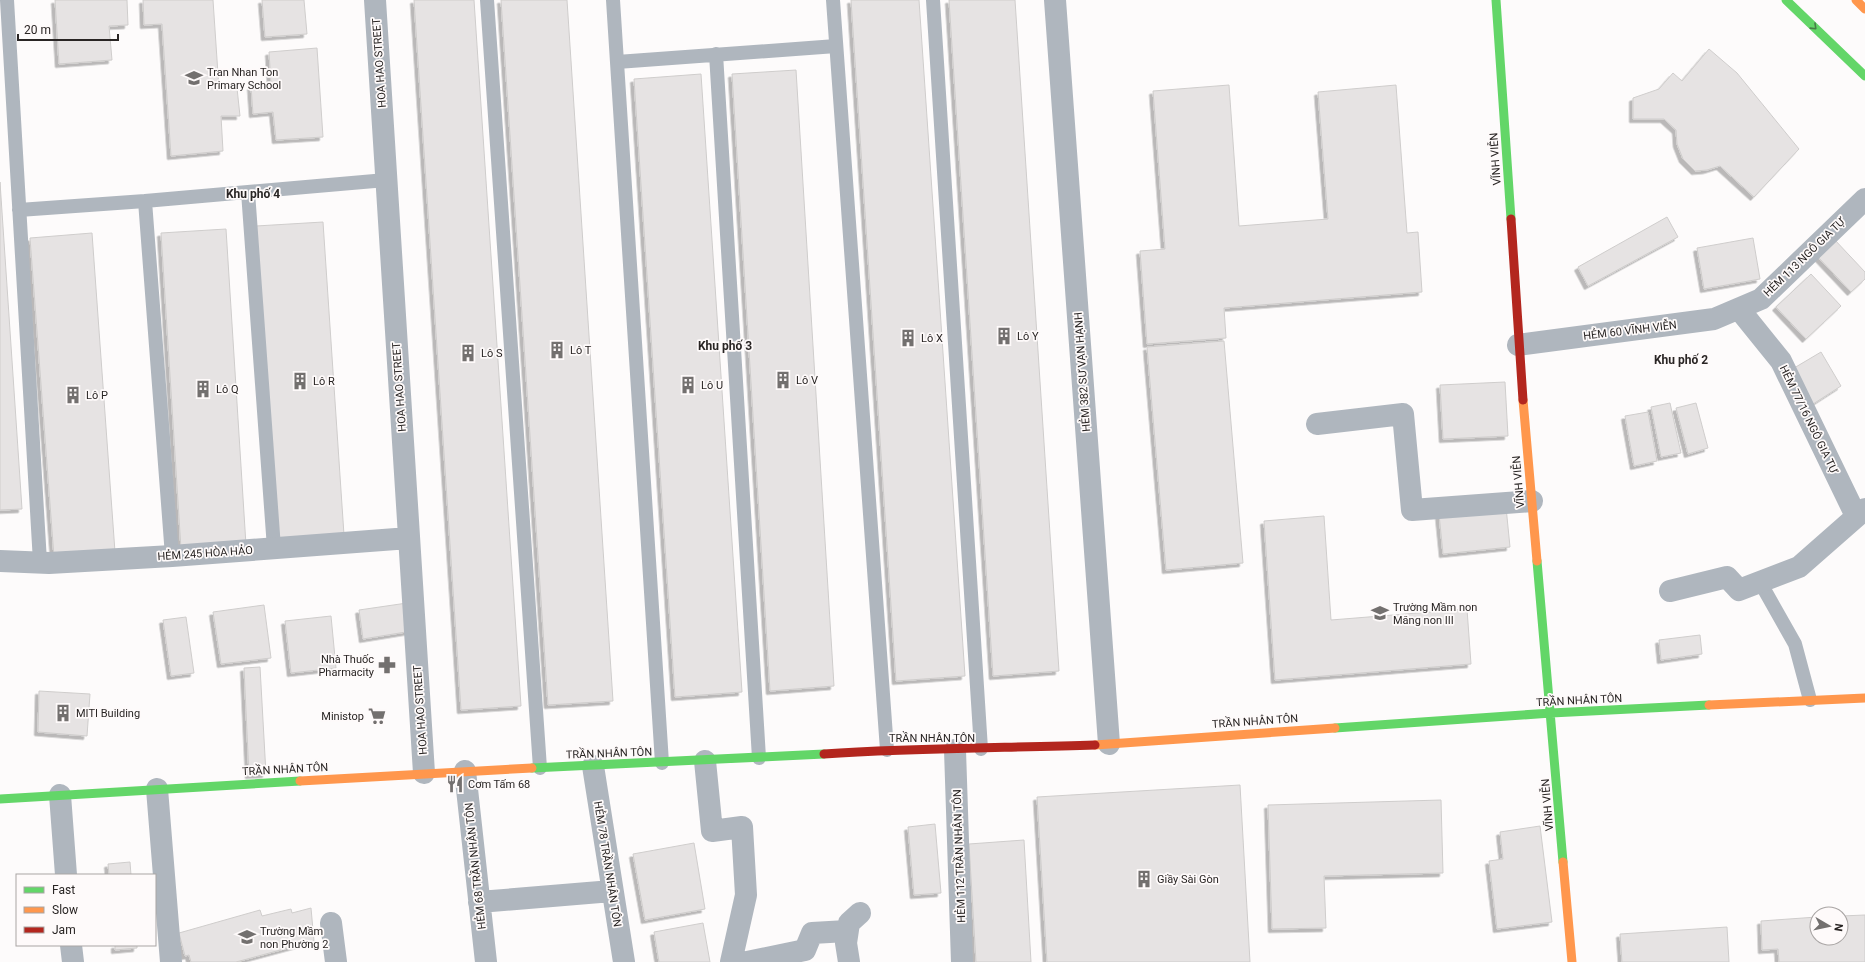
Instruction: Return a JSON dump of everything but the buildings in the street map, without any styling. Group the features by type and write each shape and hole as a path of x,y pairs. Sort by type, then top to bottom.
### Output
{"street":[{"name":"HOA HAO STREET","path":"375,0 424,773"},
{"name":"HẺM 382 SƯ VẠN HẠNH","path":"1055,0 1109,744"},
{"name":"VĨNH VIỄN","path":"1496,0 1510,199 1518,345 1572,962"},
{"path":"1786,0 1865,76"},
{"path":"1856,0 1865,9"},
{"name":"HẺM 113 NGÔ GIA TỰ","path":"1739,309 1761,299 1865,199"},
{"name":"HẺM 60 VĨNH VIỄN","path":"1518,345 1714,319 1739,309"},
{"name":"HẺM 77/16 NGÔ GIA TỰ","path":"1739,309 1782,361 1861,513"},
{"path":"1317,424 1403,414 1412,510 1532,501"},
{"path":"1670,591 1727,577 1739,590 1799,567 1861,513"},
{"name":"HẺM 245 HÒA HẢO","path":"0,560 40,562 172,556 409,538"},
{"name":"TRẦN NHÂN TÔN","path":"0,799 424,773 705,761 887,750 955,750 1109,744 1551,713 1865,698"},
{"name":"HẺM 112 TRẦN NHÂN TÔN","path":"955,750 962,962"},
{"path":"705,761 712,831 742,828 746,895 732,962"},
{"name":"HẺM 78 TRẦN NHÂN TÔN","path":"593,766 624,962"},
{"name":"HẺM 68 TRẦN NHÂN TÔN","path":"465,771 486,962"},
{"path":"157,789 171,962"},
{"path":"60,795 66,874"},
{"path":"479,902 612,891"},
{"path":"849,962 846,943 847,931 849,923 860,913"},
{"path":"331,923 336,962"},
{"path":"747,962 805,950 812,933 847,931"},
{"path":"71,946 73,962"}],"lane":[{"path":"7,0 40,562"},
{"path":"486,0 540,768"},
{"path":"613,0 662,763"},
{"path":"833,0 887,750"},
{"path":"933,0 981,749"},
{"path":"617,62 836,46"},
{"path":"716,54 759,758"},
{"path":"20,210 145,201 386,180"},
{"path":"248,192 274,548"},
{"path":"145,201 172,556"},
{"path":"1760,582 1795,644 1810,700"}],"traffic: fast":[{"path":"1496,0 1511,219"},
{"path":"1786,0 1865,76"},
{"path":"1537,561 1563,862"},
{"path":"1335,728 1551,713 1709,705"},
{"path":"532,768 824,754"},
{"path":"0,799 300,781"}],"traffic: slow":[{"path":"1856,0 1865,9"},
{"path":"1523,400 1537,561"},
{"path":"1709,705 1865,698"},
{"path":"1095,745 1335,728"},
{"path":"300,781 532,768"},
{"path":"1563,862 1572,962"}],"traffic: jam":[{"path":"1511,219 1523,400"},
{"path":"824,754 926,749 1095,745"}],"place":[{"name":"Tran Nhan Ton Primary School","path":"194,78"},
{"name":"Lô Y","path":"1004,336"},
{"name":"Lô X","path":"908,338"},
{"name":"Lô T","path":"557,350"},
{"name":"Lô S","path":"468,353"},
{"name":"Lô V","path":"783,380"},
{"name":"Lô R","path":"300,381"},
{"name":"Lô U","path":"688,385"},
{"name":"Lô Q","path":"203,389"},
{"name":"Lô P","path":"73,395"},
{"name":"Trường Mầm non Măng non III","path":"1380,613"},
{"name":"Nhà Thuốc Pharmacity","path":"387,665"},
{"name":"MITI Building","path":"63,713"},
{"name":"Ministop","path":"377,716"},
{"name":"Cơm Tấm 68","path":"455,784"},
{"name":"Giầy Sài Gòn","path":"1144,879"},
{"name":"Trường Mầm non Phường 2","path":"247,937"}],"district":[{"name":"Khu phố 4","path":"253,194"},
{"name":"Khu phố 3","path":"725,346"},
{"name":"Khu phố 2","path":"1681,360"}]}
